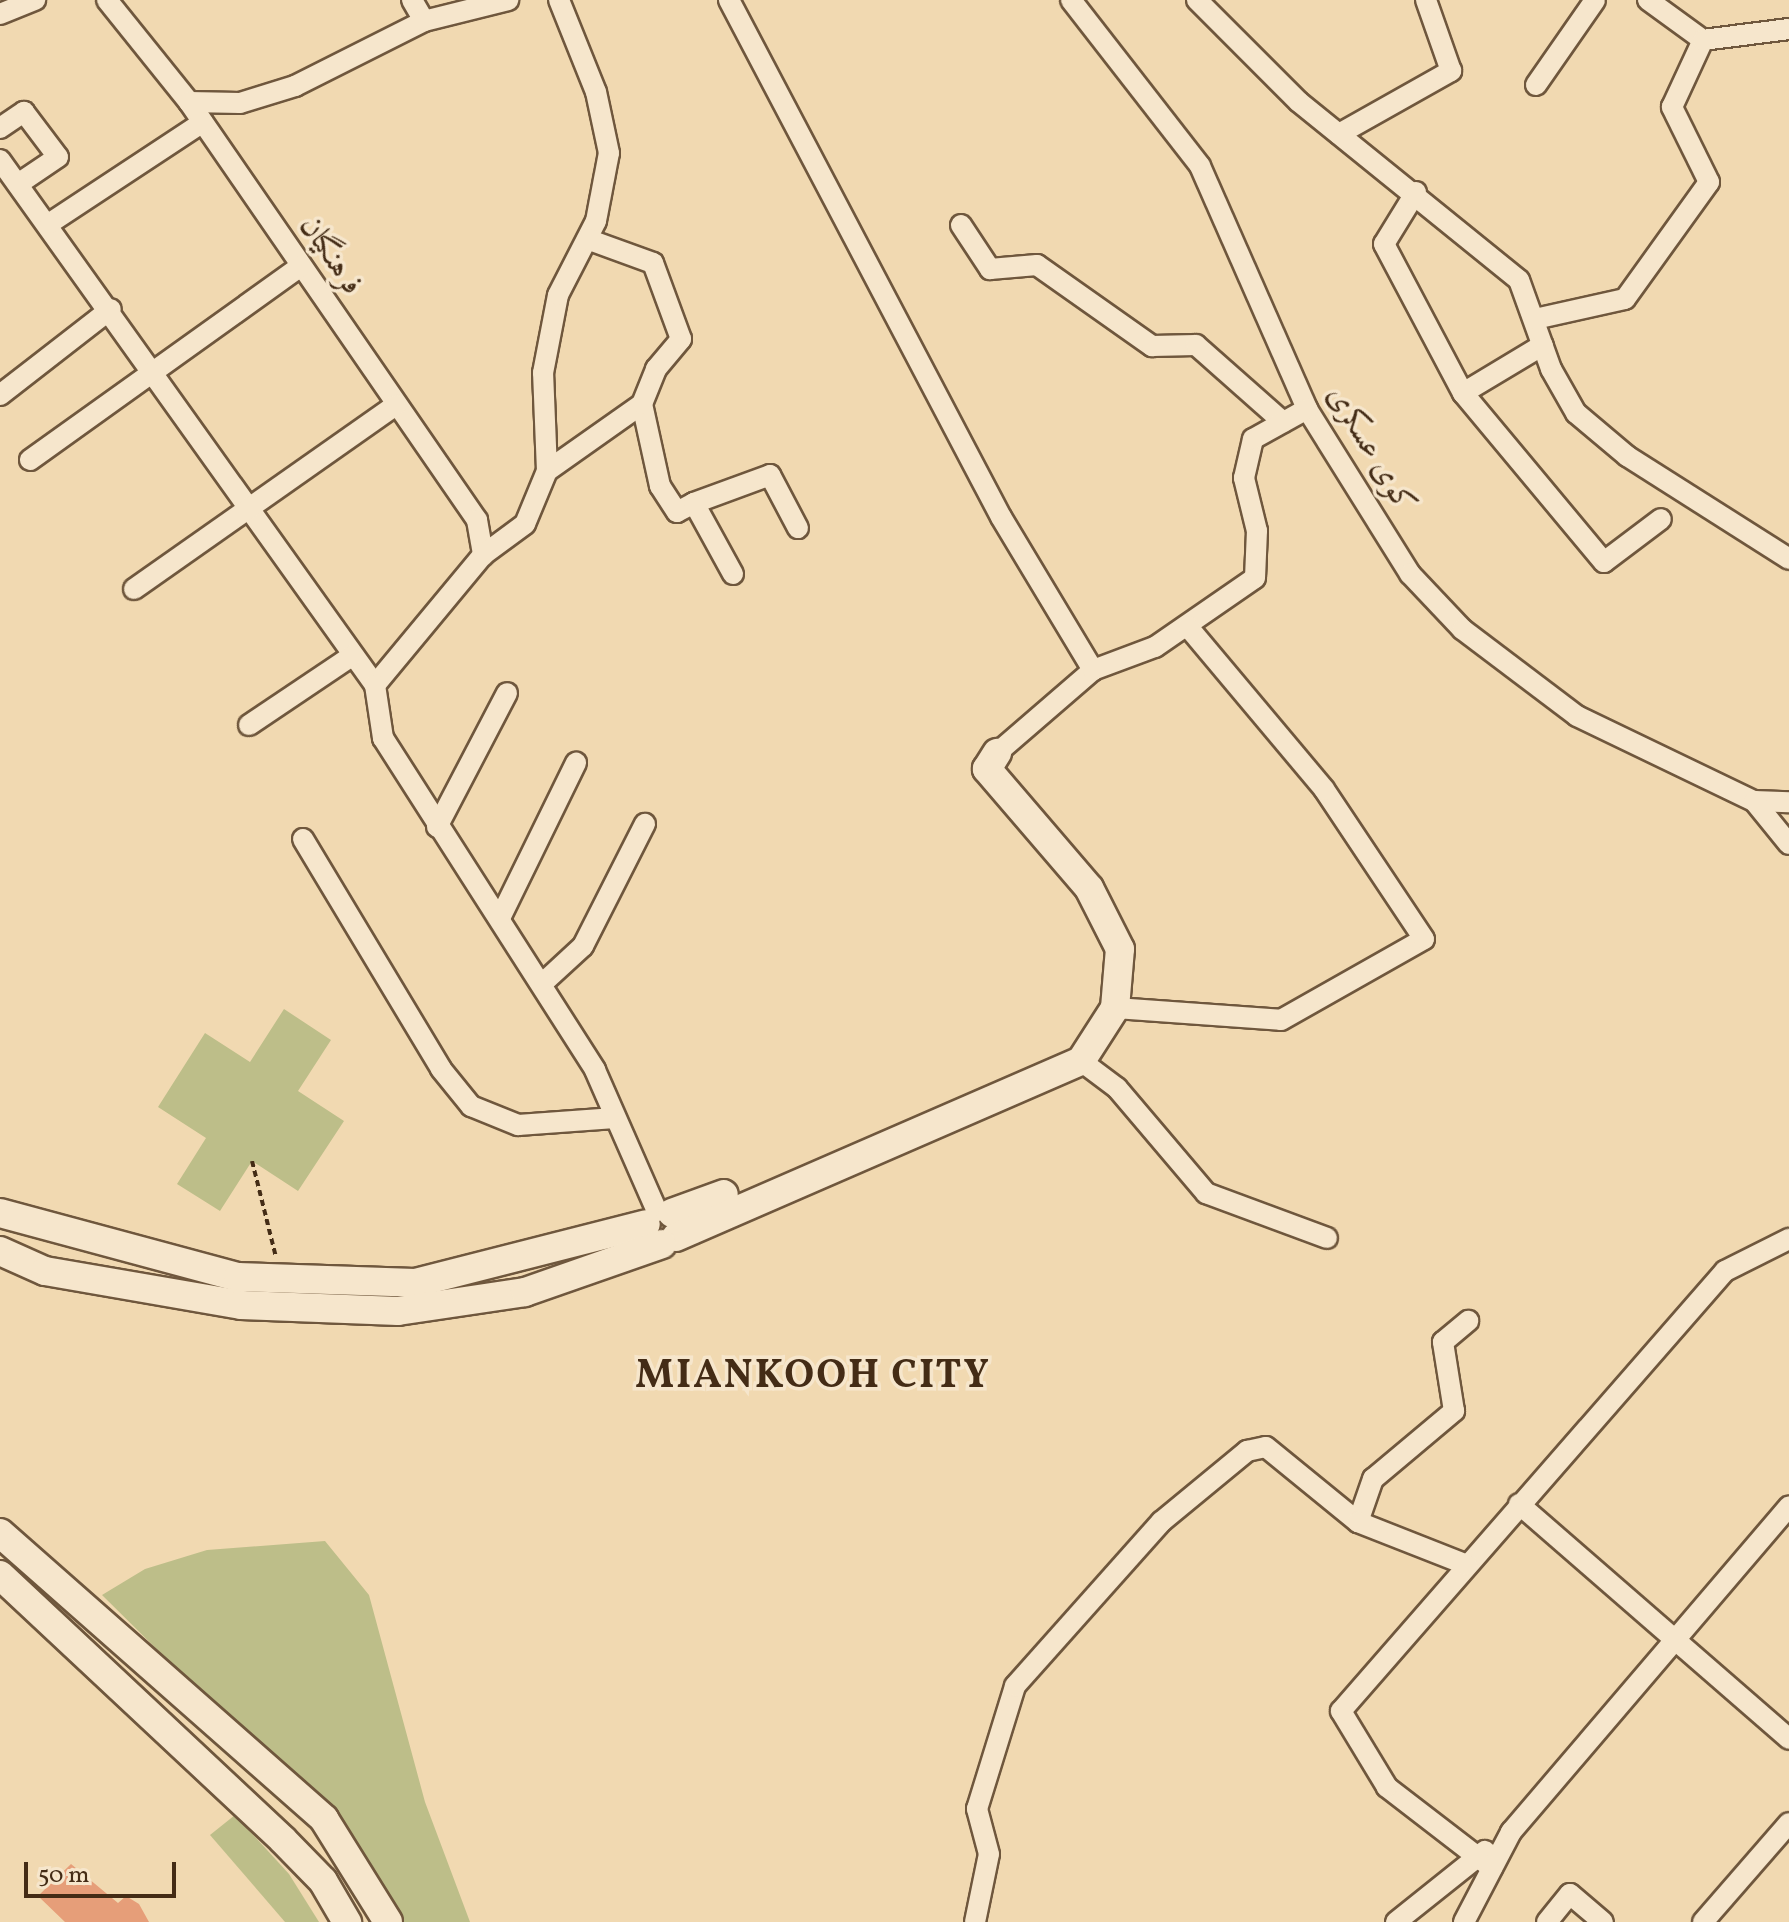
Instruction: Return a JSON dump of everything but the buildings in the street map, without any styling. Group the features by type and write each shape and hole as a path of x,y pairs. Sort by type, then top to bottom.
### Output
{"main road":[{"path":"0,1251 45,1271 241,1305 398,1311 525,1292 663,1226 1081,1061 1115,1008 1120,949 1089,888 987,769 997,753"},
{"path":"0,1213 238,1277 415,1283 663,1226"},
{"path":"0,1533 324,1819 388,1922"},
{"path":"0,1575 293,1850 323,1881 347,1922"}],"street":[{"path":"0,14 35,0"},
{"name":"فرهنگیان","path":"107,0 189,102 477,520 483,555"},
{"path":"412,0 424,21"},
{"path":"189,102 240,103 295,86 424,21 508,0"},
{"path":"375,685 483,555 525,524 547,471 543,373 558,295 587,239 609,153 596,92 559,0"},
{"path":"729,0 1001,517 1093,670"},
{"name":"کوی عسکری","path":"1071,0 1200,166 1307,409 1410,574 1462,629 1577,716 1754,801"},
{"path":"1197,0 1237,46 1339,134 1416,192 1519,280 1543,345 1576,413 1627,456 1789,559"},
{"path":"1339,134 1451,71 1426,0"},
{"path":"1536,85 1595,0"},
{"path":"1648,0 1703,40 1789,29"},
{"path":"1535,319 1625,299 1709,182 1672,107 1703,40"},
{"path":"0,128 24,112 58,157 18,184"},
{"path":"50,223 203,122"},
{"path":"0,160 50,223 375,685 383,738 437,827 544,982 615,1118 663,1226"},
{"path":"1416,192 1384,244 1463,393 1604,562 1661,519"},
{"path":"961,225 990,269 1037,265 1152,346 1196,345 1283,422"},
{"path":"547,471 642,404 656,369 681,339 653,263 587,239"},
{"path":"30,460 152,368 301,266"},
{"path":"0,395 111,309"},
{"path":"1463,393 1543,345"},
{"path":"642,404 660,486 677,512 770,475 798,528"},
{"path":"134,589 396,405"},
{"path":"997,753 1093,670 1188,627 1255,578 1257,531 1244,478 1253,439 1307,409"},
{"path":"694,503 733,574"},
{"path":"1115,1008 1281,1020 1424,939 1324,789 1188,627"},
{"path":"249,725 353,655"},
{"path":"437,827 507,693"},
{"path":"500,918 576,763"},
{"path":"1754,801 1789,802"},
{"path":"1754,801 1789,844"},
{"path":"544,982 583,946 645,824"},
{"path":"303,839 441,1069 471,1106 518,1125 615,1118"},
{"path":"1081,1061 1117,1088 1206,1193 1327,1238"},
{"path":"1484,1863 1387,1787 1341,1711 1725,1271 1789,1239"},
{"path":"1358,1522 1373,1479 1454,1411 1443,1342 1468,1321"},
{"path":"975,1922 989,1854 977,1809 1015,1686 1161,1522 1247,1451 1266,1447 1358,1522 1467,1565"},
{"path":"1519,1504 1789,1739"},
{"path":"1396,1922 1484,1863 1789,1507"},
{"path":"1703,1922 1789,1823"},
{"path":"1464,1922 1484,1863"},
{"path":"1547,1922 1570,1894 1603,1922"}],"path":[{"path":"252,1161 282,1278"}],"green space":[{"path":"284,1009 331,1040 298,1091 344,1121 298,1191 252,1161 220,1211 177,1184 206,1138 158,1107 205,1033 250,1062"},
{"path":"325,1541 369,1595 425,1802 470,1922 395,1922 318,1809 102,1595 145,1569 207,1550"},
{"path":"235,1815 289,1874 319,1922 285,1922 210,1835"}],"district":[{"name":"MIANKOOH CITY","path":"813,1377"}]}
